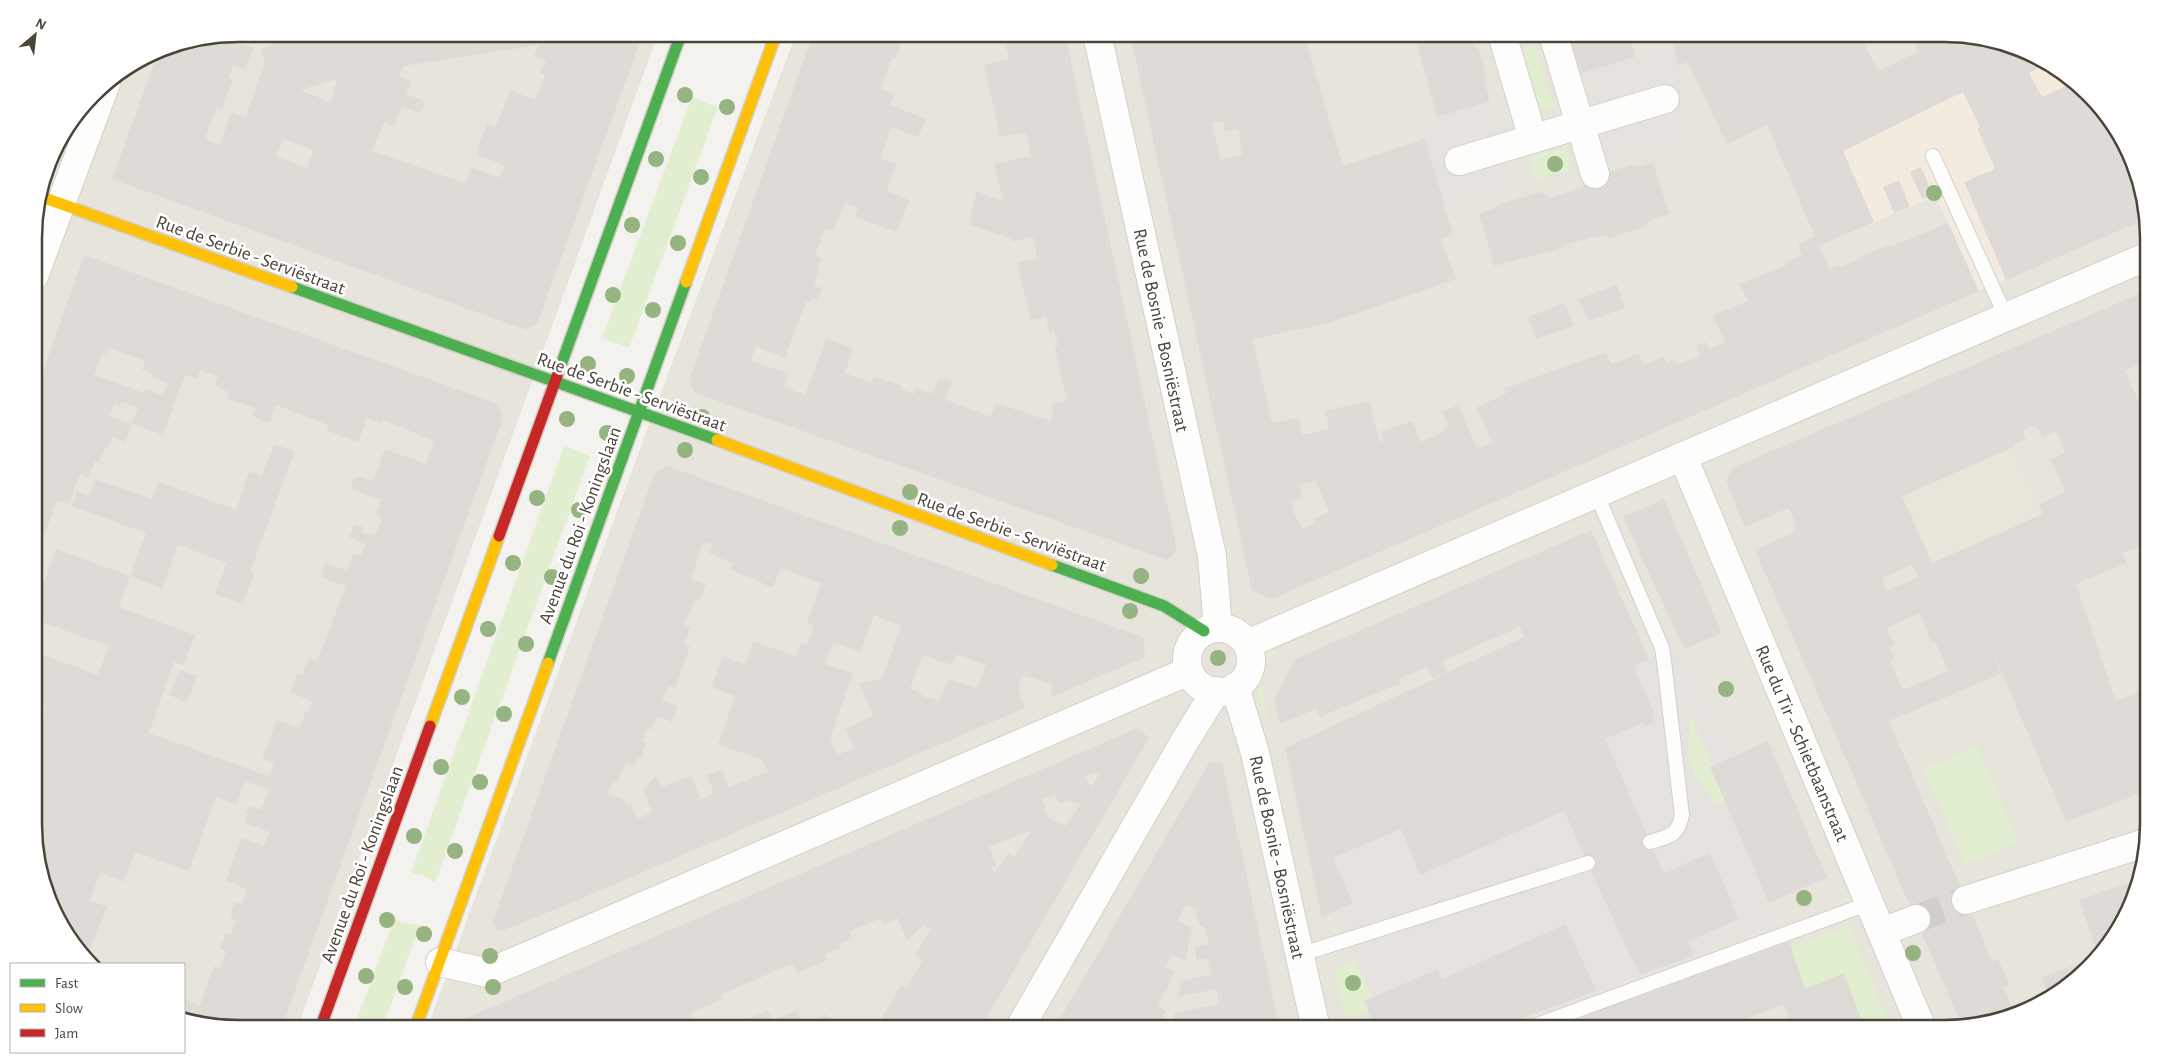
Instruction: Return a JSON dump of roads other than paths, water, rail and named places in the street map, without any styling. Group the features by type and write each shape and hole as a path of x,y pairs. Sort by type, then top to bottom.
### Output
{"street":[{"name":"Avenue du Roi - Koningslaan","path":"323,1020 678,42"},
{"name":"Avenue du Roi - Koningslaan","path":"418,1020 773,42"},
{"name":"Rue de Bosnie - Bosniëstraat","path":"1099,42 1212,556 1211,629"},
{"path":"1504,42 1533,139"},
{"path":"1555,42 1595,174"},
{"path":"1459,161 1665,99"},
{"path":"42,241 51,201 96,104"},
{"name":"Rue de Serbie - Serviëstraat","path":"51,201 638,412 1164,606 1211,629"},
{"path":"1247,644 2140,259"},
{"name":"Rue du Tir - Schietbaanstraat","path":"1683,457 1918,1020"},
{"path":"1024,1020 1181,747 1226,689 1246,678 1252,658 1247,644 1235,631 1211,629 1196,637 1190,646 1187,656 1189,670 1191,676 1198,684 1208,690 1226,689"},
{"path":"440,962 488,972 1189,670"},
{"name":"Rue de Bosnie - Bosniëstraat","path":"1226,689 1256,753 1314,1020"},
{"path":"1966,900 2139,845"},
{"path":"1882,932 1916,919"}],"lane":[{"path":"1933,156 2006,317"},
{"path":"1596,493 1662,648 1682,815 1680,828 1674,834 1650,842"},
{"path":"1299,955 1588,863"},
{"path":"1551,1020 1870,903"}],"tunnel":[{"path":"1916,919 1966,900"}]}
